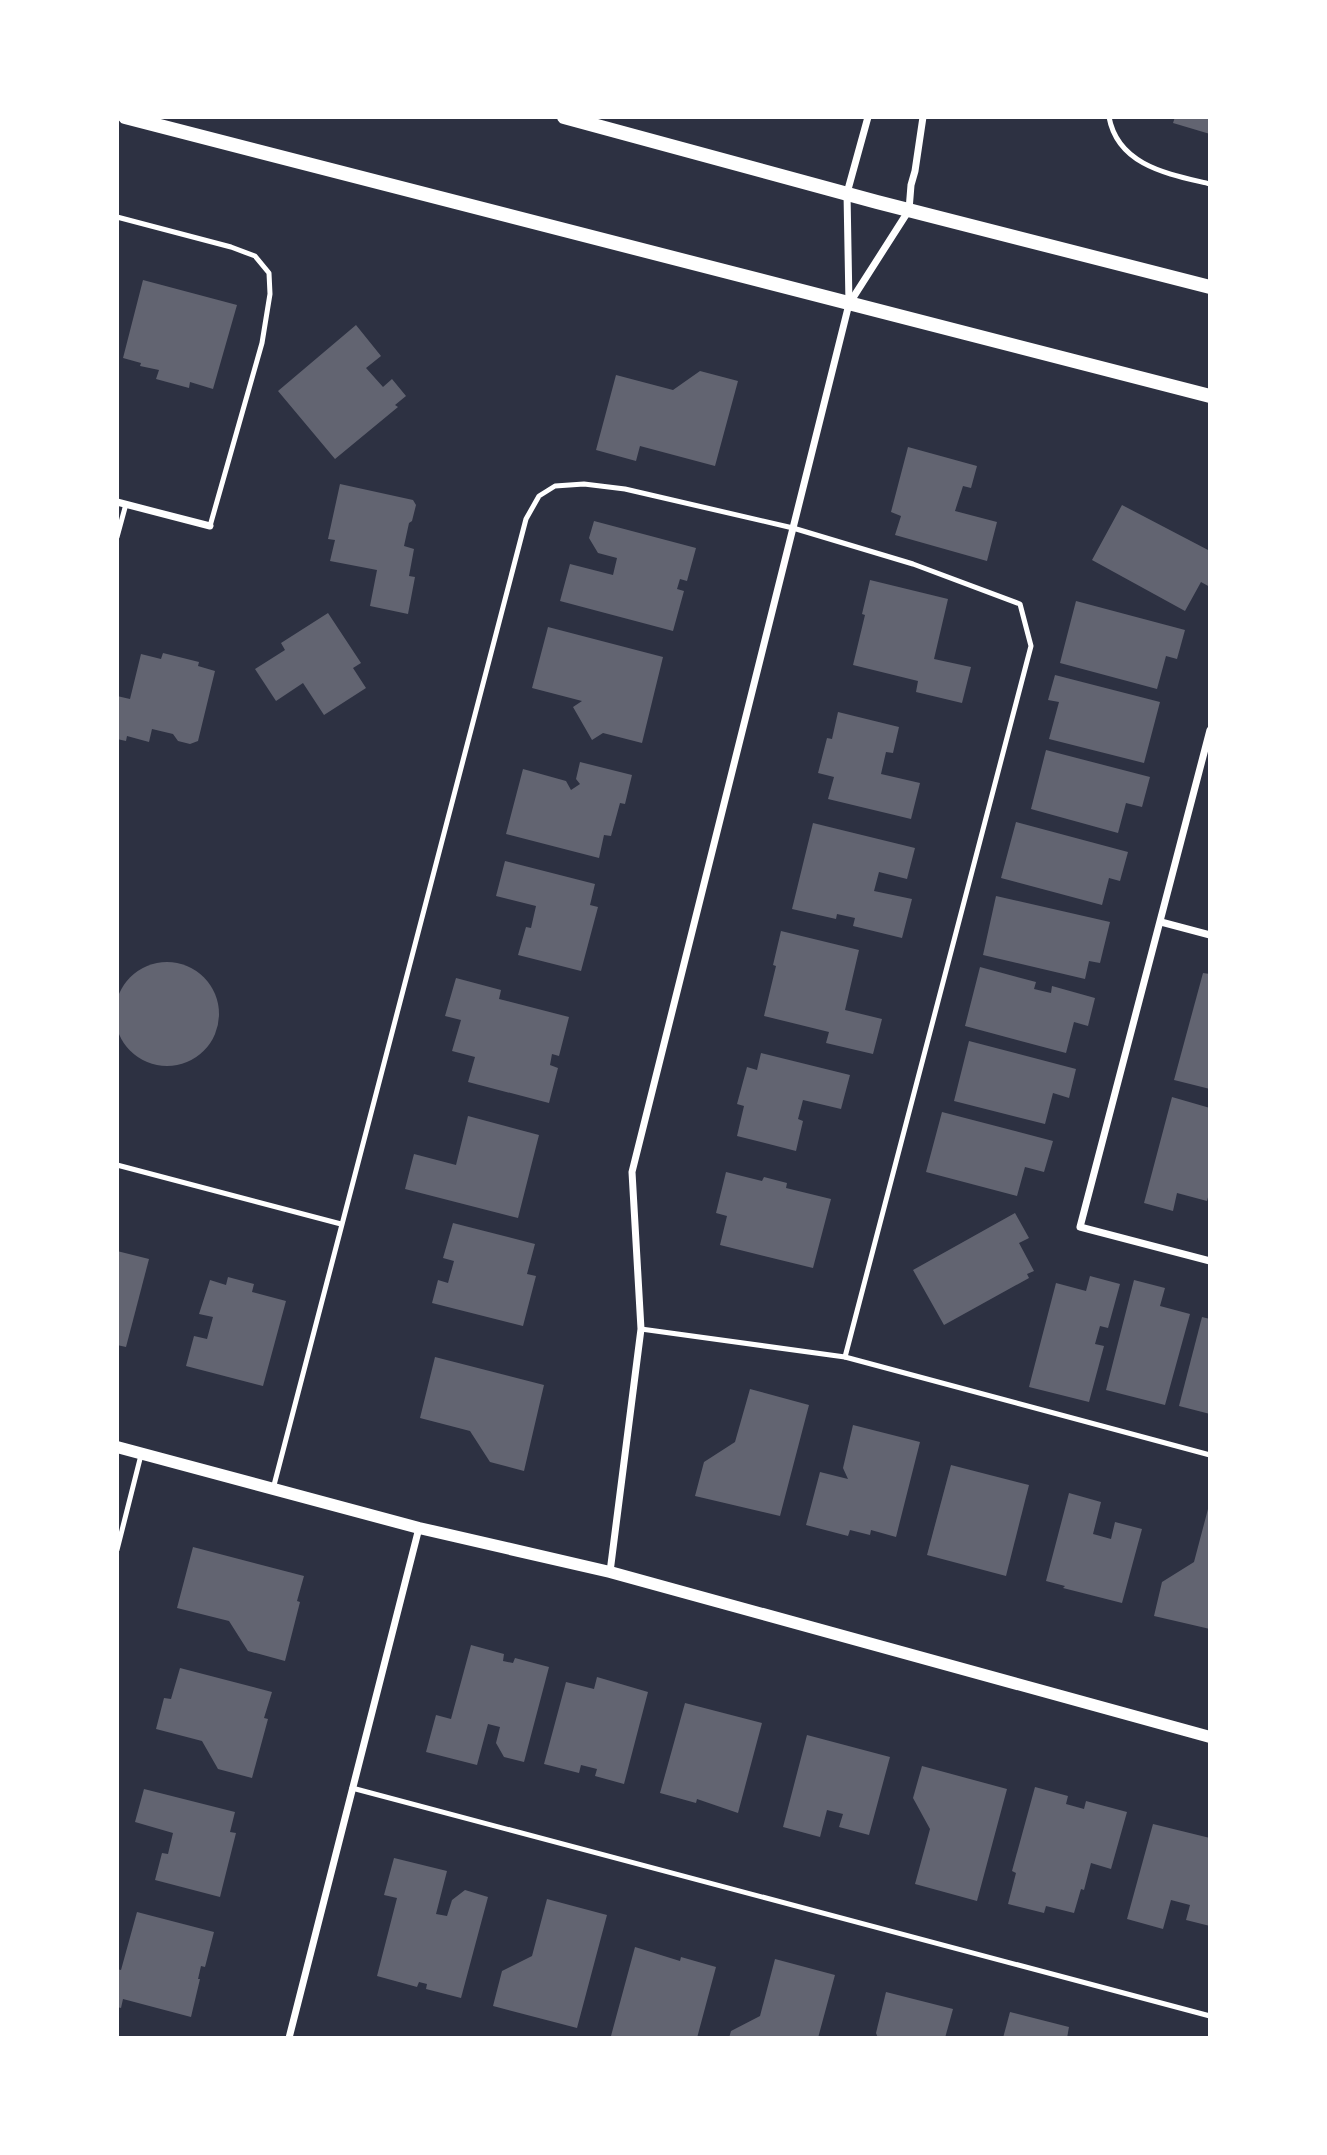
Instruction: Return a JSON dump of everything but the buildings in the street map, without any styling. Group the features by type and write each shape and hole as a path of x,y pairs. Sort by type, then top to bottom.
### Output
{"main road":[{"path":"125,117 1210,396"},
{"path":"564,117 909,210 1210,287"}],"street":[{"path":"610,1572 641,1329 632,1172 849,304 847,193 868,117"},
{"path":"849,304 909,210 923,117"},
{"path":"117,502 210,526"},
{"path":"1210,730 1080,1227 1210,1261"},
{"path":"1161,922 1210,935"},
{"path":"117,1447 419,1528 610,1572 1210,1737"},
{"path":"289,2038 419,1528"}],"lane":[{"path":"1109,117 1111,127 1126,152 1153,169 1210,184"},
{"path":"117,217 231,247 255,256 269,273 270,294 262,343 210,526"},
{"path":"273,1489 526,519 539,496 555,486 584,484 625,489 793,528 913,564 1020,604 1031,646 845,1357"},
{"path":"117,537 126,504"},
{"path":"117,1165 341,1224"},
{"path":"641,1329 845,1357 1210,1455"},
{"path":"117,1550 141,1453"},
{"path":"352,1788 1210,2016"}]}
